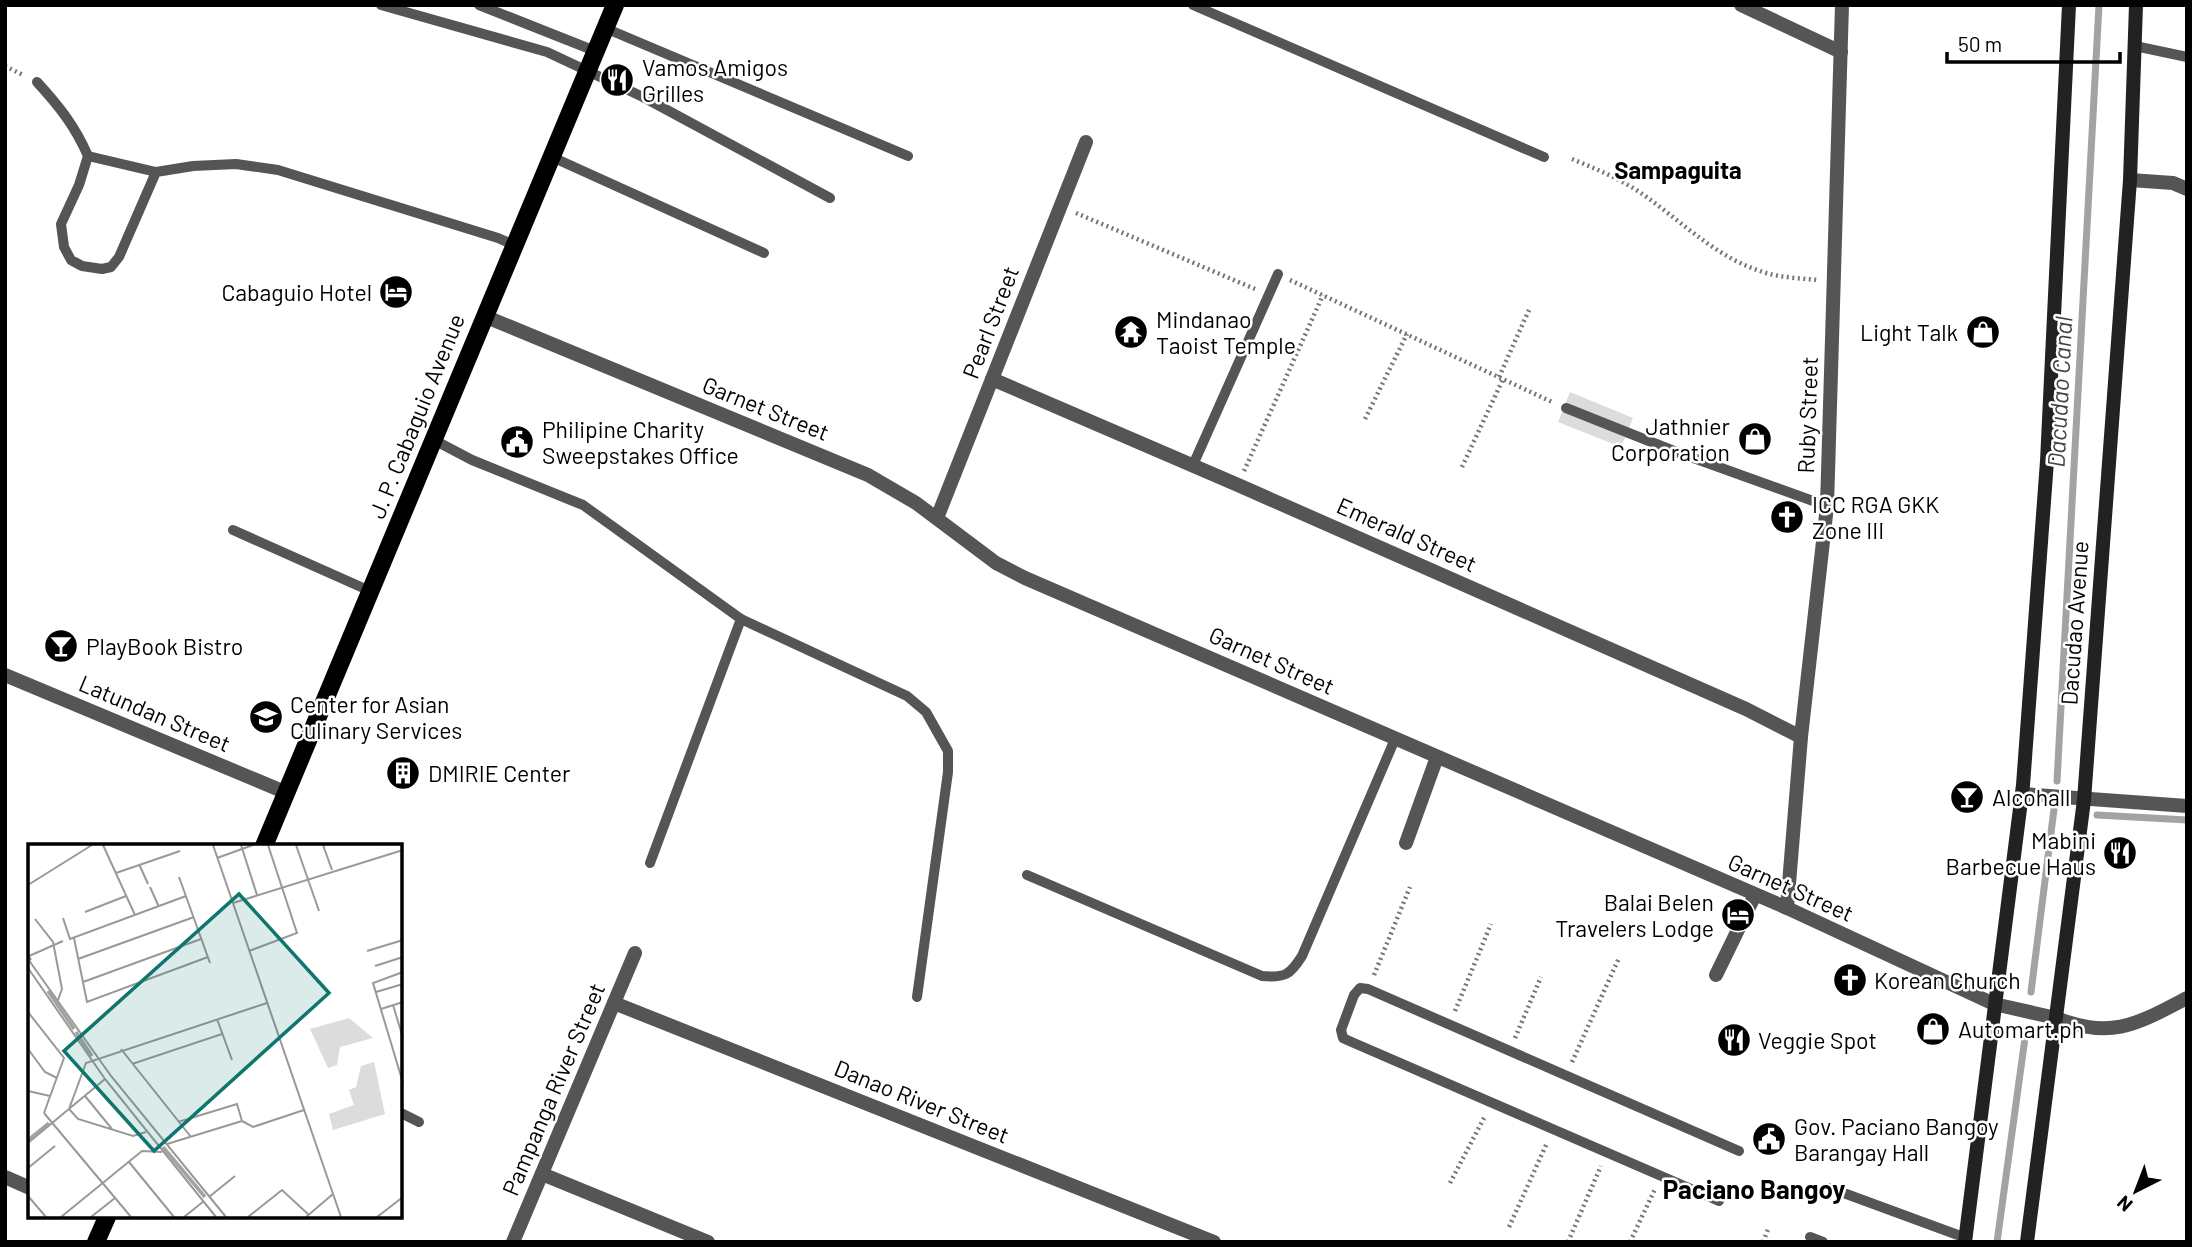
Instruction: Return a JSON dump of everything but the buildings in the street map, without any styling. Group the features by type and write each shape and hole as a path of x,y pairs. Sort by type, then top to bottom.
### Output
{"main road":[{"name":"J. P. Cabaguio Avenue","path":"265,844 615,5"},
{"name":"Dacudao Avenue","path":"1966,1240 2022,794 2047,461 2068,5"},
{"name":"Dacudao Avenue","path":"2027,1242 2084,800 2130,180 2136,5"},
{"path":"96,1242 104,1219"}],"street":[{"path":"1741,5 1841,52"},
{"name":"Ruby Street","path":"1787,908 1801,737 1827,506 1842,5"},
{"name":"Pearl Street","path":"937,518 1086,142"},
{"path":"2130,180 2173,183 2187,189"},
{"name":"Garnet Street","path":"484,316 868,475 900,492 996,563 1025,578 1787,908 1994,1004 2056,1018 2073,1025 2114,1030 2147,1019 2187,998"},
{"name":"Emerald Street","path":"992,379 1746,709 1801,737"},
{"name":"Latundan Street","path":"5,675 287,793"},
{"path":"1405,843 1437,757"},
{"path":"2022,794 2187,806"},
{"path":"1716,975 1755,895"},
{"name":"Pampanga River Street","path":"513,1242 635,953"},
{"name":"Danao River Street","path":"614,1003 1214,1242"},
{"path":"541,1174 708,1242"},
{"path":"5,1177 28,1187"}],"lane":[{"path":"381,5 547,52 643,97 830,198"},
{"path":"479,5 595,51"},
{"path":"1193,5 1544,157"},
{"path":"605,28 908,156"},
{"path":"2135,46 2187,57"},
{"path":"37,82 63,111 88,156 79,185 61,223 64,247 71,260 82,266 102,269 111,267 119,257 156,172"},
{"path":"88,156 156,172 193,166 236,164 278,170 514,245"},
{"path":"552,157 764,253"},
{"path":"1193,465 1278,274"},
{"path":"1566,408 1674,451 1827,506"},
{"path":"434,440 472,460 583,505 741,619 907,696 926,712 948,751 948,772 917,997"},
{"path":"233,530 370,591"},
{"path":"650,863 741,619"},
{"path":"1027,875 1262,976 1279,978 1293,971 1302,956 1395,739"},
{"path":"1719,1200 1343,1038 1340,1030 1354,995 1360,988 1368,989 1739,1151"},
{"path":"402,1114 419,1122"},
{"path":"1830,1188 1966,1240"},
{"path":"1810,1237 1823,1242"}],"path":[{"path":"1572,159 1627,183 1728,257 1759,271 1785,277 1834,281"},
{"path":"1060,206 1268,295"},
{"path":"1278,274 1566,408"},
{"path":"1238,485 1323,295"},
{"path":"1462,467 1529,310"},
{"path":"1365,419 1407,334"},
{"path":"1368,989 1410,887"},
{"path":"1449,1024 1491,924"},
{"path":"1566,1076 1619,958"},
{"path":"1509,1051 1541,977"},
{"path":"1450,1183 1492,1102"},
{"path":"1509,1227 1552,1129"},
{"path":"1568,1242 1607,1153"},
{"path":"1630,1242 1661,1176"},
{"path":"1763,1242 1769,1227"}],"shaded area":[{"path":"1570,392 1633,418 1621,447 1558,422"}],"waterway":[{"name":"Dacudao Canal","path":"2057,781 2099,5"},
{"name":"Dacudao Canal","path":"2031,992 2054,809"},
{"path":"2097,815 2187,820"},
{"name":"Dacudao Canal","path":"1997,1242 2025,1038"}],"place":[{"name":"Vamos Amigos Grilles","path":"617,80"},
{"name":"Cabaguio Hotel","path":"396,292"},
{"name":"Mindanao Taoist Temple","path":"1131,332"},
{"name":"Light Talk","path":"1983,332"},
{"name":"Jathnier Corporation","path":"1755,439"},
{"name":"Philipine Charity Sweepstakes Office","path":"517,442"},
{"name":"ICC RGA GKK Zone III","path":"1787,517"},
{"name":"PlayBook Bistro","path":"61,646"},
{"name":"Center for Asian Culinary Services","path":"266,717"},
{"name":"DMIRIE Center","path":"403,773"},
{"name":"Alcohall","path":"1967,797"},
{"name":"Mabini Barbecue Haus","path":"2120,853"},
{"name":"Balai Belen Travelers Lodge","path":"1738,915"},
{"name":"Korean Church","path":"1850,980"},
{"name":"Automart.ph","path":"1933,1029"},
{"name":"Veggie Spot","path":"1734,1040"},
{"name":"Gov. Paciano Bangoy Barangay Hall","path":"1769,1139"}],"district":[{"name":"Sampaguita","path":"1678,169"},
{"name":"Paciano Bangoy","path":"1754,1188"}]}
